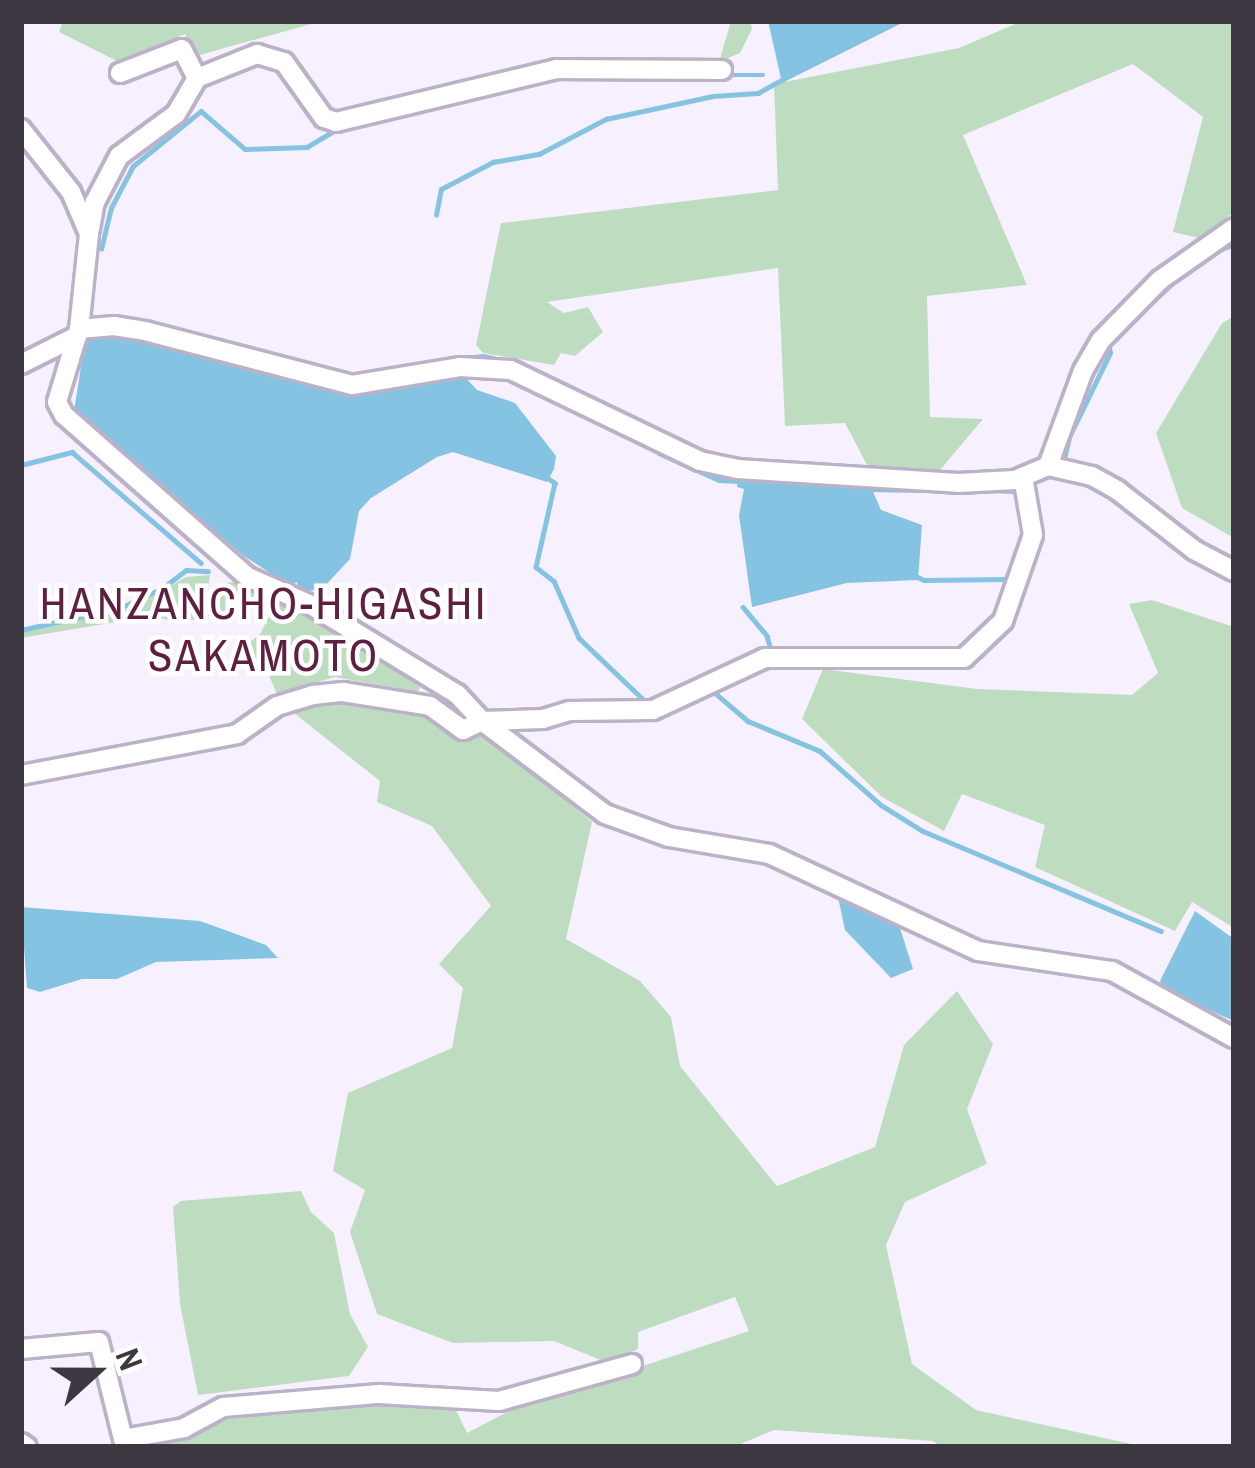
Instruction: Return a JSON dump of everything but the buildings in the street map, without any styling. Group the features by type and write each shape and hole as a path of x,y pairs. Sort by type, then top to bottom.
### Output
{"street":[{"path":"120,73 182,49 197,77"},
{"path":"722,70 556,68 336,122 324,118 284,62 271,56 256,54 197,77 176,114 119,156 95,202 78,333 57,402 64,415 248,577 310,604 457,694 482,721 604,814 669,837 769,854 978,951 1112,971 1234,1038"},
{"path":"21,129 71,192 89,234"},
{"path":"1048,466 1077,384 1101,340 1160,280 1234,229"},
{"path":"21,364 78,333 114,326 352,385 460,367 511,370 700,461 736,470 958,483 1023,477 1048,466 1092,476 1194,550 1234,571"},
{"path":"21,775 237,734 277,706 313,695 344,692 430,706 463,730 482,721 543,719 570,711 653,710 764,658 964,658 1003,621 1033,535 1023,477"},
{"path":"21,1349 98,1342 123,1439 184,1428 223,1407 379,1394 499,1401 632,1364"}],"green space":[{"path":"63,21 322,21 196,56 185,34 117,61 59,32"},
{"path":"731,21 750,21 752,29 740,53 719,62"},
{"path":"1022,21 1234,21 1234,212 1199,238 1173,232 1203,117 1133,64 963,135 1027,285 927,296 930,417 983,419 929,483 877,484 845,423 785,426 778,268 547,302 564,313 588,307 603,332 575,356 561,353 554,365 483,353 476,345 501,223 778,190 774,84 959,48"},
{"path":"1234,316 1234,538 1182,508 1156,433 1222,323"},
{"path":"210,575 209,583 174,608 217,599 228,583 238,580 320,618 422,683 418,692 335,677 277,694 265,666 243,666 240,650 260,634 272,611 267,601 180,623 152,616 21,638 21,632 135,606 186,577"},
{"path":"1152,600 1234,627 1234,928 1192,902 1175,931 1035,867 1045,825 962,794 944,831 882,797 802,719 823,669 977,689 1132,695 1158,673 1129,604"},
{"path":"345,702 429,715 462,739 481,730 592,822 566,939 640,981 671,1017 680,1066 777,1186 875,1147 904,1045 957,991 993,1044 967,1109 987,1164 905,1202 886,1245 912,1364 976,1410 1145,1447 941,1447 933,1441 774,1430 733,1447 124,1447 227,1413 362,1400 455,1408 467,1433 515,1408 749,1331 735,1297 638,1332 638,1349 608,1363 554,1341 453,1343 377,1314 350,1232 365,1190 333,1171 348,1093 452,1048 463,988 439,964 491,906 432,826 377,802 380,781 290,710"},
{"path":"301,1191 311,1212 334,1233 350,1314 368,1347 349,1376 198,1395 180,1304 173,1207 181,1201"}],"water":[{"path":"768,21 906,21 782,83"},
{"path":"101,335 136,336 347,392 462,374 477,390 515,403 556,456 554,469 547,482 453,452 437,457 371,498 359,511 350,559 322,589 299,592 297,582 290,586 244,556 74,411 85,341"},
{"path":"738,477 870,485 881,510 922,525 918,580 847,583 752,607 739,515 744,489 737,487"},
{"path":"838,897 899,925 913,969 891,978 845,930"},
{"path":"21,907 200,921 266,945 278,958 156,962 117,979 82,979 40,992 27,988"},
{"path":"1195,911 1234,939 1234,1021 1164,990 1160,981"}],"waterway":[{"path":"727,75 763,75"},
{"path":"436,215 441,189 493,162 539,154 606,119 713,96 758,93 783,79"},
{"path":"101,249 111,208 133,166 201,111 245,149 307,147 334,131 449,104"},
{"path":"1211,253 1234,244"},
{"path":"1134,319 1178,278"},
{"path":"1064,459 1069,437 1110,353 1108,343"},
{"path":"458,359 483,356 512,362"},
{"path":"528,369 604,403"},
{"path":"21,465 72,452 201,563"},
{"path":"659,453 719,480 738,481"},
{"path":"548,478 555,483 536,567 554,581 579,638 646,702"},
{"path":"869,489 977,491"},
{"path":"988,490 1013,491"},
{"path":"21,630 120,608 161,589 186,570 208,571"},
{"path":"914,575 924,580 1008,579"},
{"path":"743,607 767,636 771,650"},
{"path":"699,679 759,652"},
{"path":"714,692 748,721 820,751 881,805 923,831 1161,931"}],"district":[{"name":"HANZANCHO-HIGASHI SAKAMOTO","path":"264,629"}]}
